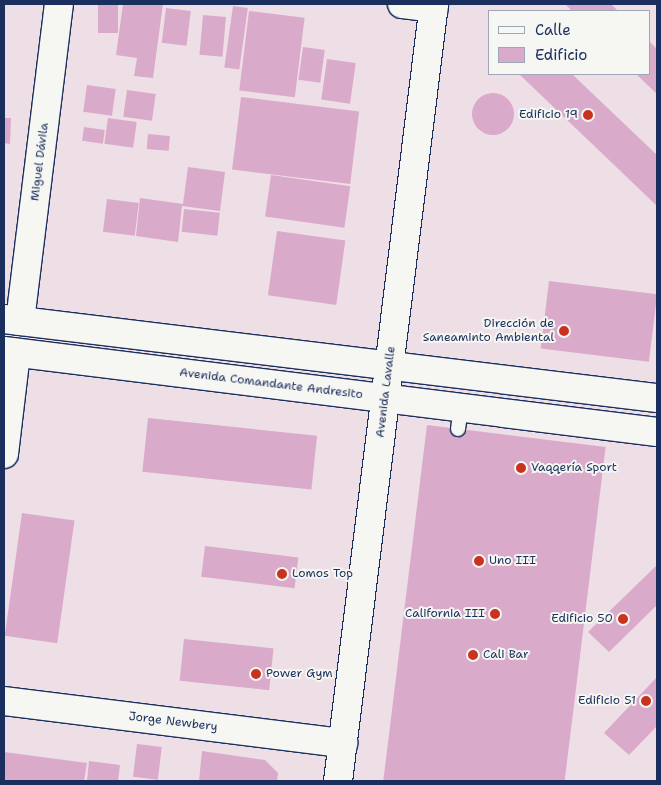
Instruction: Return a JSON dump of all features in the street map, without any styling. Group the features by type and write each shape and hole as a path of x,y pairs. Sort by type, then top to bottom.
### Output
{"main road":[{"name":"Miguel Dávila","path":"12,320 60,4"},
{"path":"402,4 434,6"},
{"name":"Avenida Lavalle","path":"338,781 434,6"},
{"path":"12,320 389,364 657,398"},
{"path":"4,454 10,352"},
{"name":"Avenida Comandante Andresito","path":"10,352 385,398 459,418 657,432"},
{"name":"Jorge Newbery","path":"4,701 343,743"}],"building":[{"path":"98,4 118,4 118,33 98,33"},
{"path":"123,4 163,4 153,78 134,76 137,58 116,55"},
{"path":"565,4 611,4 617,10 571,10"},
{"path":"233,6 248,8 239,69 224,67"},
{"path":"166,8 191,11 187,46 162,43"},
{"path":"249,11 305,18 295,97 239,90"},
{"path":"203,15 226,17 222,57 200,55"},
{"path":"651,43 657,49 657,94 637,75 651,75"},
{"path":"303,47 325,50 320,83 298,80"},
{"path":"327,59 356,63 350,104 321,100"},
{"name":"Edificio 19","path":"520,75 573,75 657,155 657,206"},
{"path":"87,85 116,89 112,116 83,112"},
{"path":"127,90 156,94 152,121 123,117"},
{"path":"493,93 508,99 514,114 508,129 493,135 478,129 472,114 478,99"},
{"path":"241,97 359,112 350,184 232,169"},
{"path":"4,118 11,118 10,144 4,143"},
{"path":"108,118 137,122 133,148 104,144"},
{"path":"84,127 105,130 103,144 82,141"},
{"path":"148,134 170,136 169,151 147,149"},
{"path":"188,167 225,172 220,211 182,206 178,242 136,236 140,198 183,204"},
{"path":"271,175 350,186 344,228 265,217"},
{"path":"107,199 139,203 135,236 103,232"},
{"path":"184,209 220,213 217,236 182,232"},
{"path":"277,231 345,241 336,305 268,295"},
{"path":"549,281 657,294 649,362 541,348"},
{"path":"148,418 317,436 311,489 142,472"},
{"name":"California III","path":"427,425 606,447 565,781 383,781"},
{"path":"22,513 74,520 57,643 5,636"},
{"path":"205,546 298,557 295,588 201,577"},
{"name":"Edificio 50","path":"657,565 657,605 609,652 588,632"},
{"path":"184,639 274,648 269,690 180,681"},
{"name":"Edificio 51","path":"657,677 657,726 629,755 604,733"},
{"path":"137,744 162,747 158,780 133,777"},
{"path":"202,751 265,760 278,773 277,781 199,781"},
{"path":"4,752 87,763 84,781 4,781"},
{"path":"89,761 120,765 118,781 87,781"}],"place":[{"name":"Edificio 19","path":"588,115"},
{"name":"Dirección de Saneaminto Ambiental","path":"564,331"},
{"name":"Vaqqería Sport","path":"521,468"},
{"name":"Uno III","path":"479,561"},
{"name":"Lomos Top","path":"282,574"},
{"name":"California III","path":"495,614"},
{"name":"Edificio 50","path":"623,619"},
{"name":"Cali Bar","path":"473,655"},
{"name":"Power Gym","path":"256,674"},
{"name":"Edificio 51","path":"646,701"}]}
